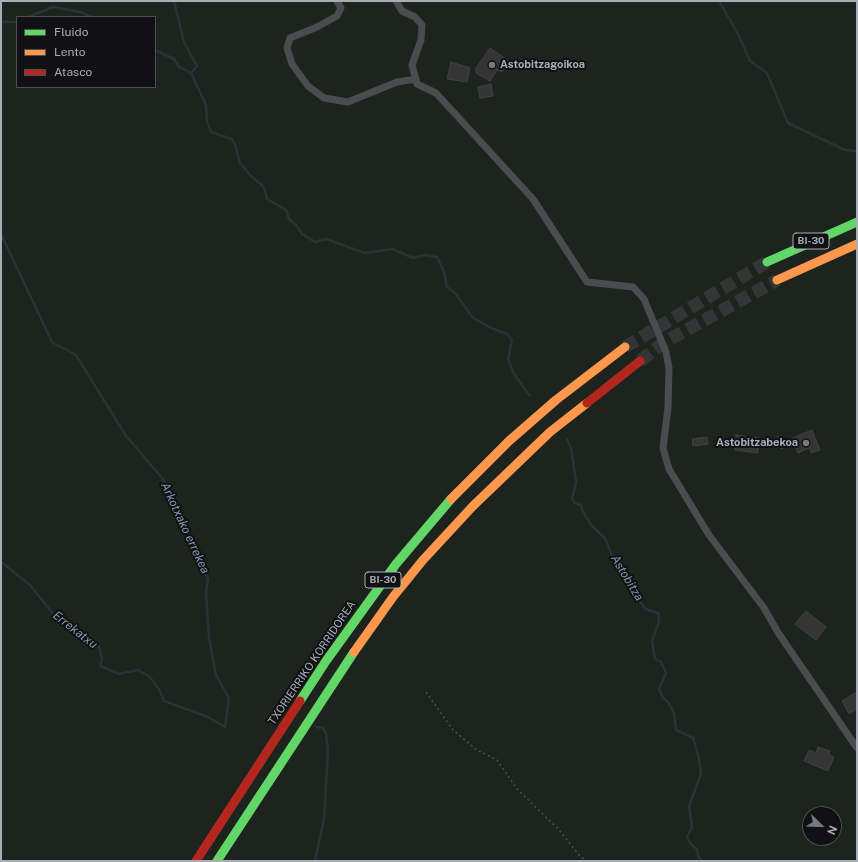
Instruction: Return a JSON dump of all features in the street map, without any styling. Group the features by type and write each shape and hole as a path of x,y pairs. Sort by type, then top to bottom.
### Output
{"highway":[{"name":"BI-30","path":"767,262 857,222"},
{"name":"BI-30","path":"777,280 854,246"},
{"name":"TXORIERRIKO KORRIDOREA","path":"196,861 330,655 396,564 455,495 509,441 556,400 625,347"},
{"name":"BI-30","path":"217,861 353,653 393,597 423,560 477,501 550,432 640,361"}],"street":[{"path":"396,1 402,10 416,17 422,26 421,40 412,65 417,84 436,93 533,200 587,282 633,287 644,299 666,352 669,368 668,408 663,448 669,469 709,535 764,608 778,634 857,748"},
{"path":"339,2 341,8 337,16 318,27 290,38 287,48 292,64 308,86 324,98 348,102 397,82 416,79"}],"path":[{"path":"426,692 453,730 477,750 497,760 517,789 559,830 580,856 586,861"}],"shaded area":[{"path":"1,1 857,1 857,861 1,861"}],"building":[{"name":"Astobitzagoikoa","path":"490,48 509,61 502,72 497,70 490,81 476,73 476,68"},
{"path":"451,62 470,68 467,82 447,79"},
{"path":"491,84 493,96 480,98 478,87"},
{"name":"Astobitzabekoa","path":"812,430 820,450 811,453 809,448 798,453 792,438"},
{"path":"736,435 759,438 758,453 735,450"},
{"path":"778,436 786,440 782,449 774,444"},
{"path":"707,437 708,444 693,446 692,439"},
{"path":"806,611 826,627 816,640 795,624"},
{"path":"857,692 857,709 849,714 842,701"},
{"path":"818,747 830,751 829,755 834,757 828,771 804,761 809,750 816,753"}],"waterway":[{"path":"174,1 184,42 197,66 191,73"},
{"path":"719,1 738,34 750,61 767,73 788,123 845,150 857,151"},
{"name":"Astobitza","path":"30,16 53,7 80,12 90,16"},
{"name":"Astobitza","path":"1,22 16,22"},
{"name":"Astobitza","path":"156,50 174,59 179,67 191,73 206,105 207,121 211,132 232,139 240,163 251,176 264,187 267,199 286,210 289,219 296,225 302,234 315,242 326,239 365,253 393,249 413,258 425,255 437,257 444,272 447,287 456,294 472,317 491,328 507,334 512,340 508,359 514,374 530,396"},
{"name":"Arkotxako errekea","path":"1,234 52,342 76,355 126,436 163,479 208,579 206,593 209,638 216,675 229,698 225,727 208,717 164,701 159,689 149,676 138,670 119,674 100,666 102,659 99,647 57,619 30,585 1,562"},
{"name":"Astobitza","path":"567,439 571,448 576,482 572,499 575,503 581,505 583,512 592,526 605,538 612,555 645,609 658,613 659,622 652,641 655,659 661,662 666,673 659,689 663,698 668,702 674,713 676,730 693,738 699,758 701,774 689,806 692,827 687,837 691,844 697,849 698,856 702,861"},
{"name":"Arkotxako errekea","path":"315,861 324,819 328,752 326,733 323,728 316,727"}],"tunnel":[{"path":"625,347 767,262"},
{"path":"640,361 663,343 777,280"}],"traffic: fast":[{"path":"767,262 857,222"},
{"path":"300,701 326,661 396,564 451,499"},
{"path":"217,861 354,652"}],"traffic: slow":[{"path":"777,280 857,244"},
{"path":"451,499 509,441 556,400 625,347"},
{"path":"354,652 393,597 423,560 473,506 550,432 587,403"}],"traffic: jam":[{"path":"587,403 640,361"},
{"path":"196,861 300,701"}],"place":[{"name":"Astobitzagoikoa","path":"492,65"},
{"name":"Astobitzabekoa","path":"806,443"}],"water label":[{"name":"Errekatxu","path":"75,630"}]}
